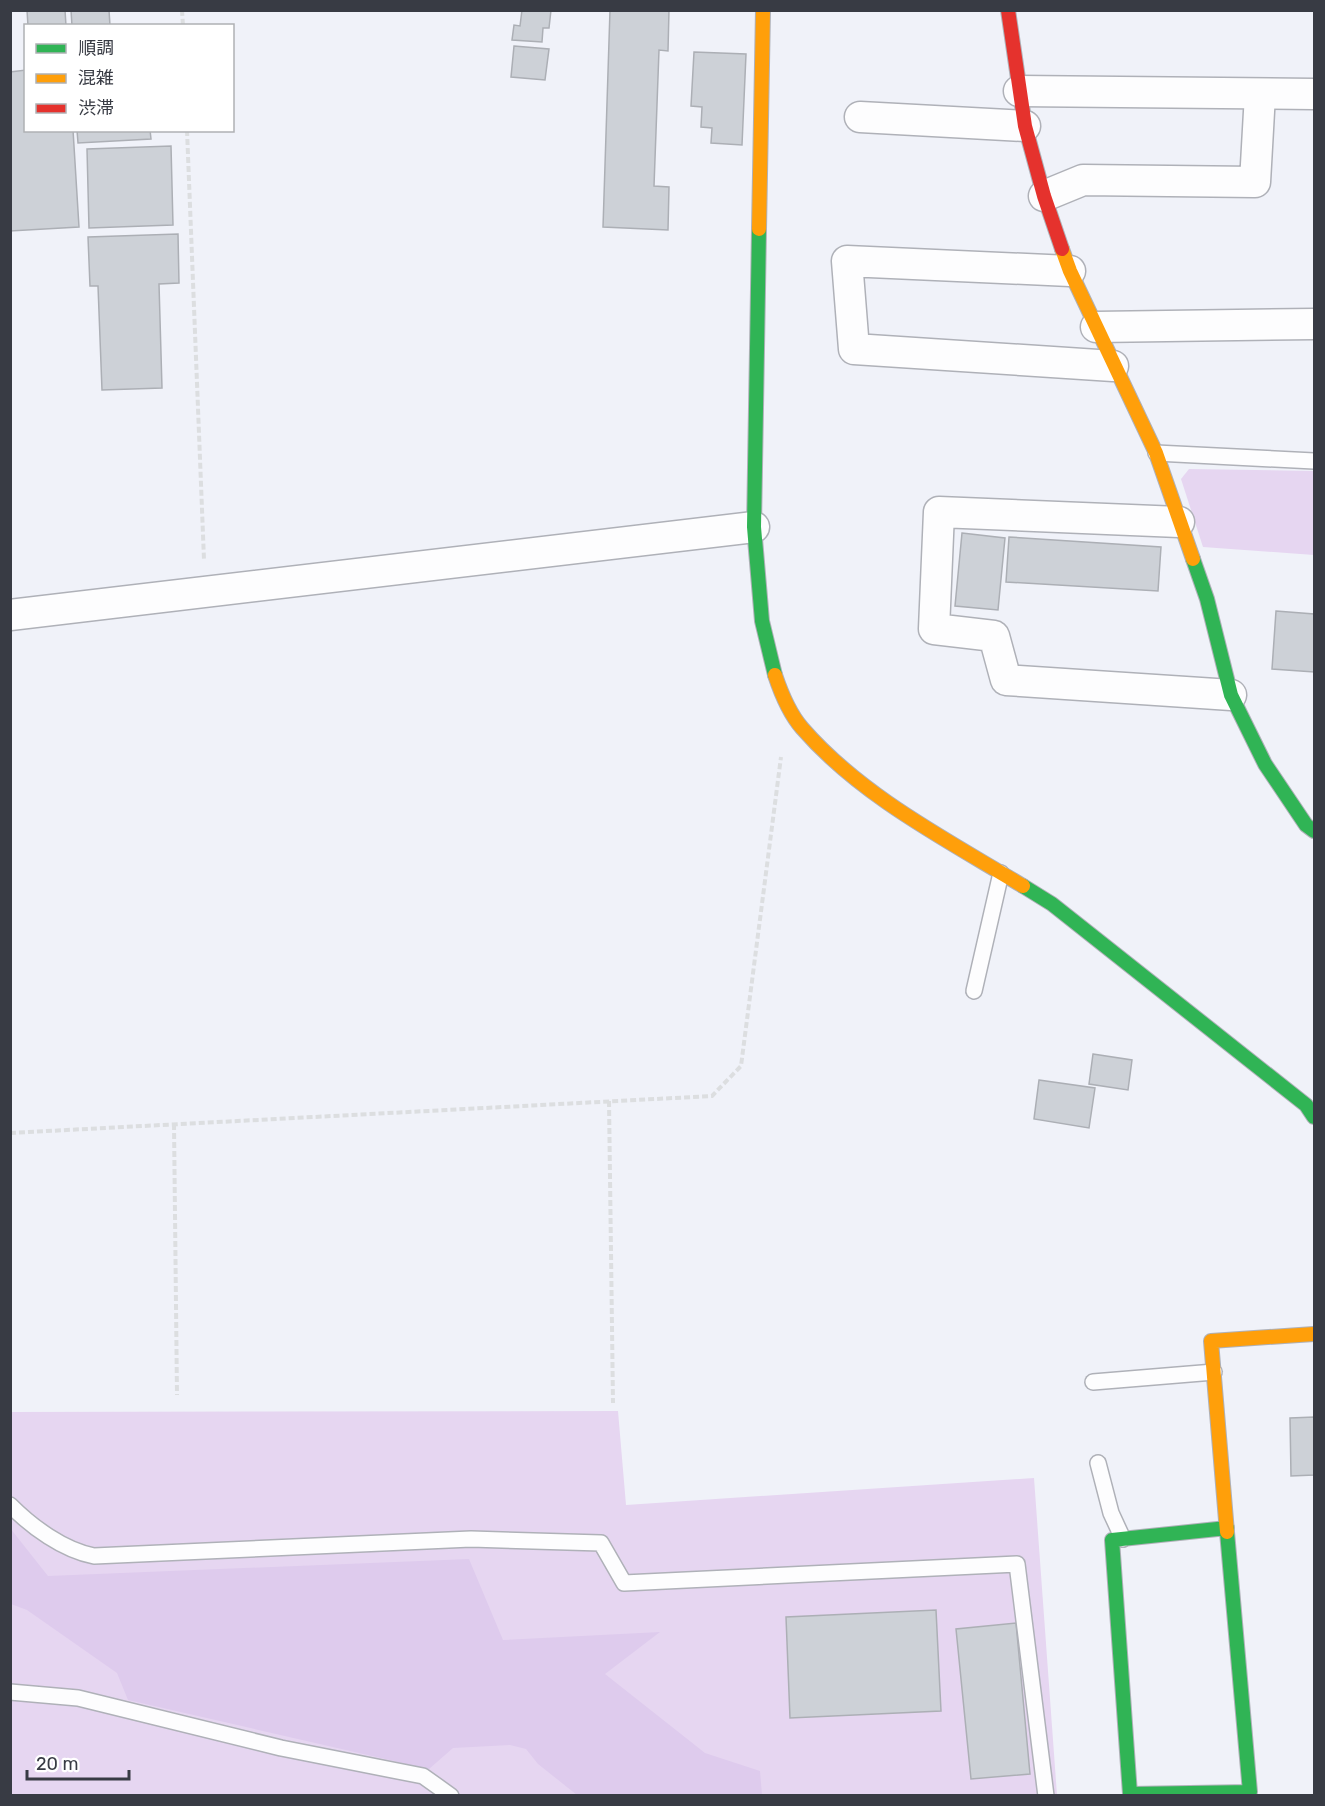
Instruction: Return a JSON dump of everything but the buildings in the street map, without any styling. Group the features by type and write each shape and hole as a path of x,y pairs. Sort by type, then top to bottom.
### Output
{"street":[{"path":"763,10 754,527 762,621 771,664 783,696 801,727 838,763 898,810 1052,904 1306,1105 1314,1117"},
{"path":"1008,10 1025,126 1044,196 1070,271 1156,453 1207,599 1231,695 1265,764 1306,825 1314,831"},
{"path":"1019,91 1314,94"},
{"path":"1044,196 1083,180 1256,182 1260,94"},
{"path":"860,117 1025,126"},
{"path":"1070,271 847,261 854,349 1113,366"},
{"path":"1096,327 1314,324"},
{"path":"1179,522 939,512 934,629 994,636 1006,680 1231,695"},
{"path":"10,615 754,527"},
{"path":"1227,1528 1112,1540 1130,1794 1250,1792 1211,1341 1314,1334"}],"lane":[{"path":"1156,453 1314,461"},
{"path":"974,991 1001,873"},
{"path":"1093,1382 1214,1372"},
{"path":"1098,1463 1111,1513 1123,1539"},
{"path":"10,1505 22,1517 75,1553 94,1556 471,1539 601,1543 624,1583 1017,1563 1046,1796"},
{"path":"10,1692 78,1698 281,1748 423,1776 451,1796"}],"path":[{"path":"187,132 205,591"},
{"path":"10,1132 712,1096 741,1066 782,749 801,727"},
{"path":"609,1101 613,1403"},
{"path":"174,1124 177,1395"}],"shaded area":[{"path":"1189,469 1314,471 1314,555 1203,547 1181,479"},
{"path":"618,1411 626,1505 1034,1478 1057,1795 11,1795 10,1412"},
{"path":"10,1528 48,1576 469,1559 503,1640 660,1632 605,1674 705,1753 760,1771 762,1795 577,1795 538,1764 526,1749 510,1745 453,1748 429,1769 128,1700 117,1673 27,1610 11,1604"}],"traffic: fast":[{"path":"759,229 754,527 762,621 775,675"},
{"path":"1193,559 1207,599 1231,695 1265,764 1306,825 1314,831"},
{"path":"1023,886 1052,904 1306,1105 1314,1117"},
{"path":"1227,1528 1112,1540 1130,1794 1250,1792 1227,1532"}],"traffic: slow":[{"path":"759,229 763,10"},
{"path":"1062,249 1070,271 1156,453 1193,559"},
{"path":"775,675 786,703 797,722 851,775 935,834 1023,886"},
{"path":"1227,1532 1211,1341 1314,1334"}],"traffic: jam":[{"path":"1008,10 1025,126 1044,196 1062,249"}]}
